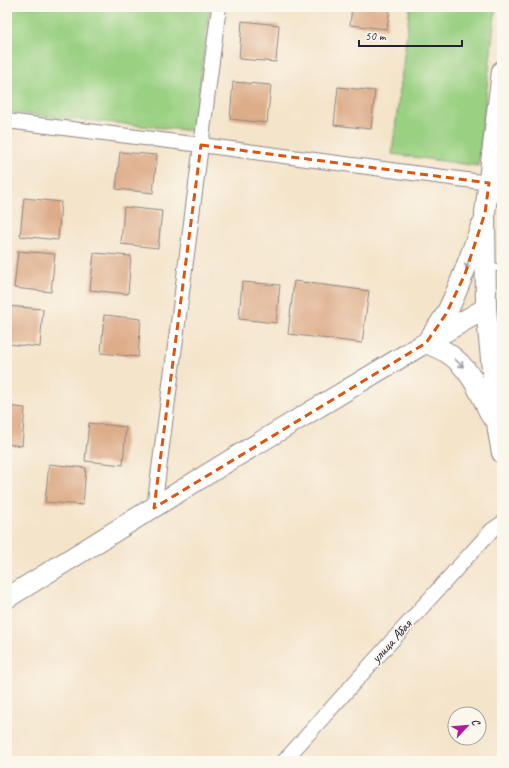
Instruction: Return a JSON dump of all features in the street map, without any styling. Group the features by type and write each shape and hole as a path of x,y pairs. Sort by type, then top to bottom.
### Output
{"main road":[{"path":"426,344 446,314 456,293 485,212 502,71"},
{"path":"485,212 494,267 486,308 498,431 502,454"},
{"path":"7,598 420,346 426,344 486,308"},
{"path":"426,344 446,352 461,364 472,378 482,395 498,431"}],"street":[{"path":"154,508 219,7"},
{"path":"7,121 489,183"},
{"name":"улица Абая","path":"284,761 492,530 502,523"}],"highlighted area":[{"path":"201,145 489,183 485,213 465,274 446,314 426,343 154,508"}],"green space":[{"path":"7,7 210,7 194,131 7,112"},
{"path":"410,7 496,7 478,166 392,154"}],"building":[{"path":"352,7 390,7 387,29 350,25"},
{"path":"242,21 279,25 276,62 239,59"},
{"path":"233,82 271,85 267,123 230,119"},
{"path":"338,87 375,91 371,129 334,125"},
{"path":"120,152 157,155 153,193 116,189"},
{"path":"24,198 61,202 58,240 20,236"},
{"path":"124,207 162,211 158,248 121,244"},
{"path":"18,251 55,254 51,292 14,288"},
{"path":"94,253 131,256 128,294 90,290"},
{"path":"294,281 369,291 362,343 288,334"},
{"path":"242,282 280,285 276,323 239,319"},
{"path":"7,306 43,309 40,347 7,344"},
{"path":"104,315 141,319 138,357 101,353"},
{"path":"7,406 25,408 22,446 7,444"},
{"path":"89,423 126,427 123,465 85,461"},
{"path":"49,464 86,468 83,505 45,502"}]}
